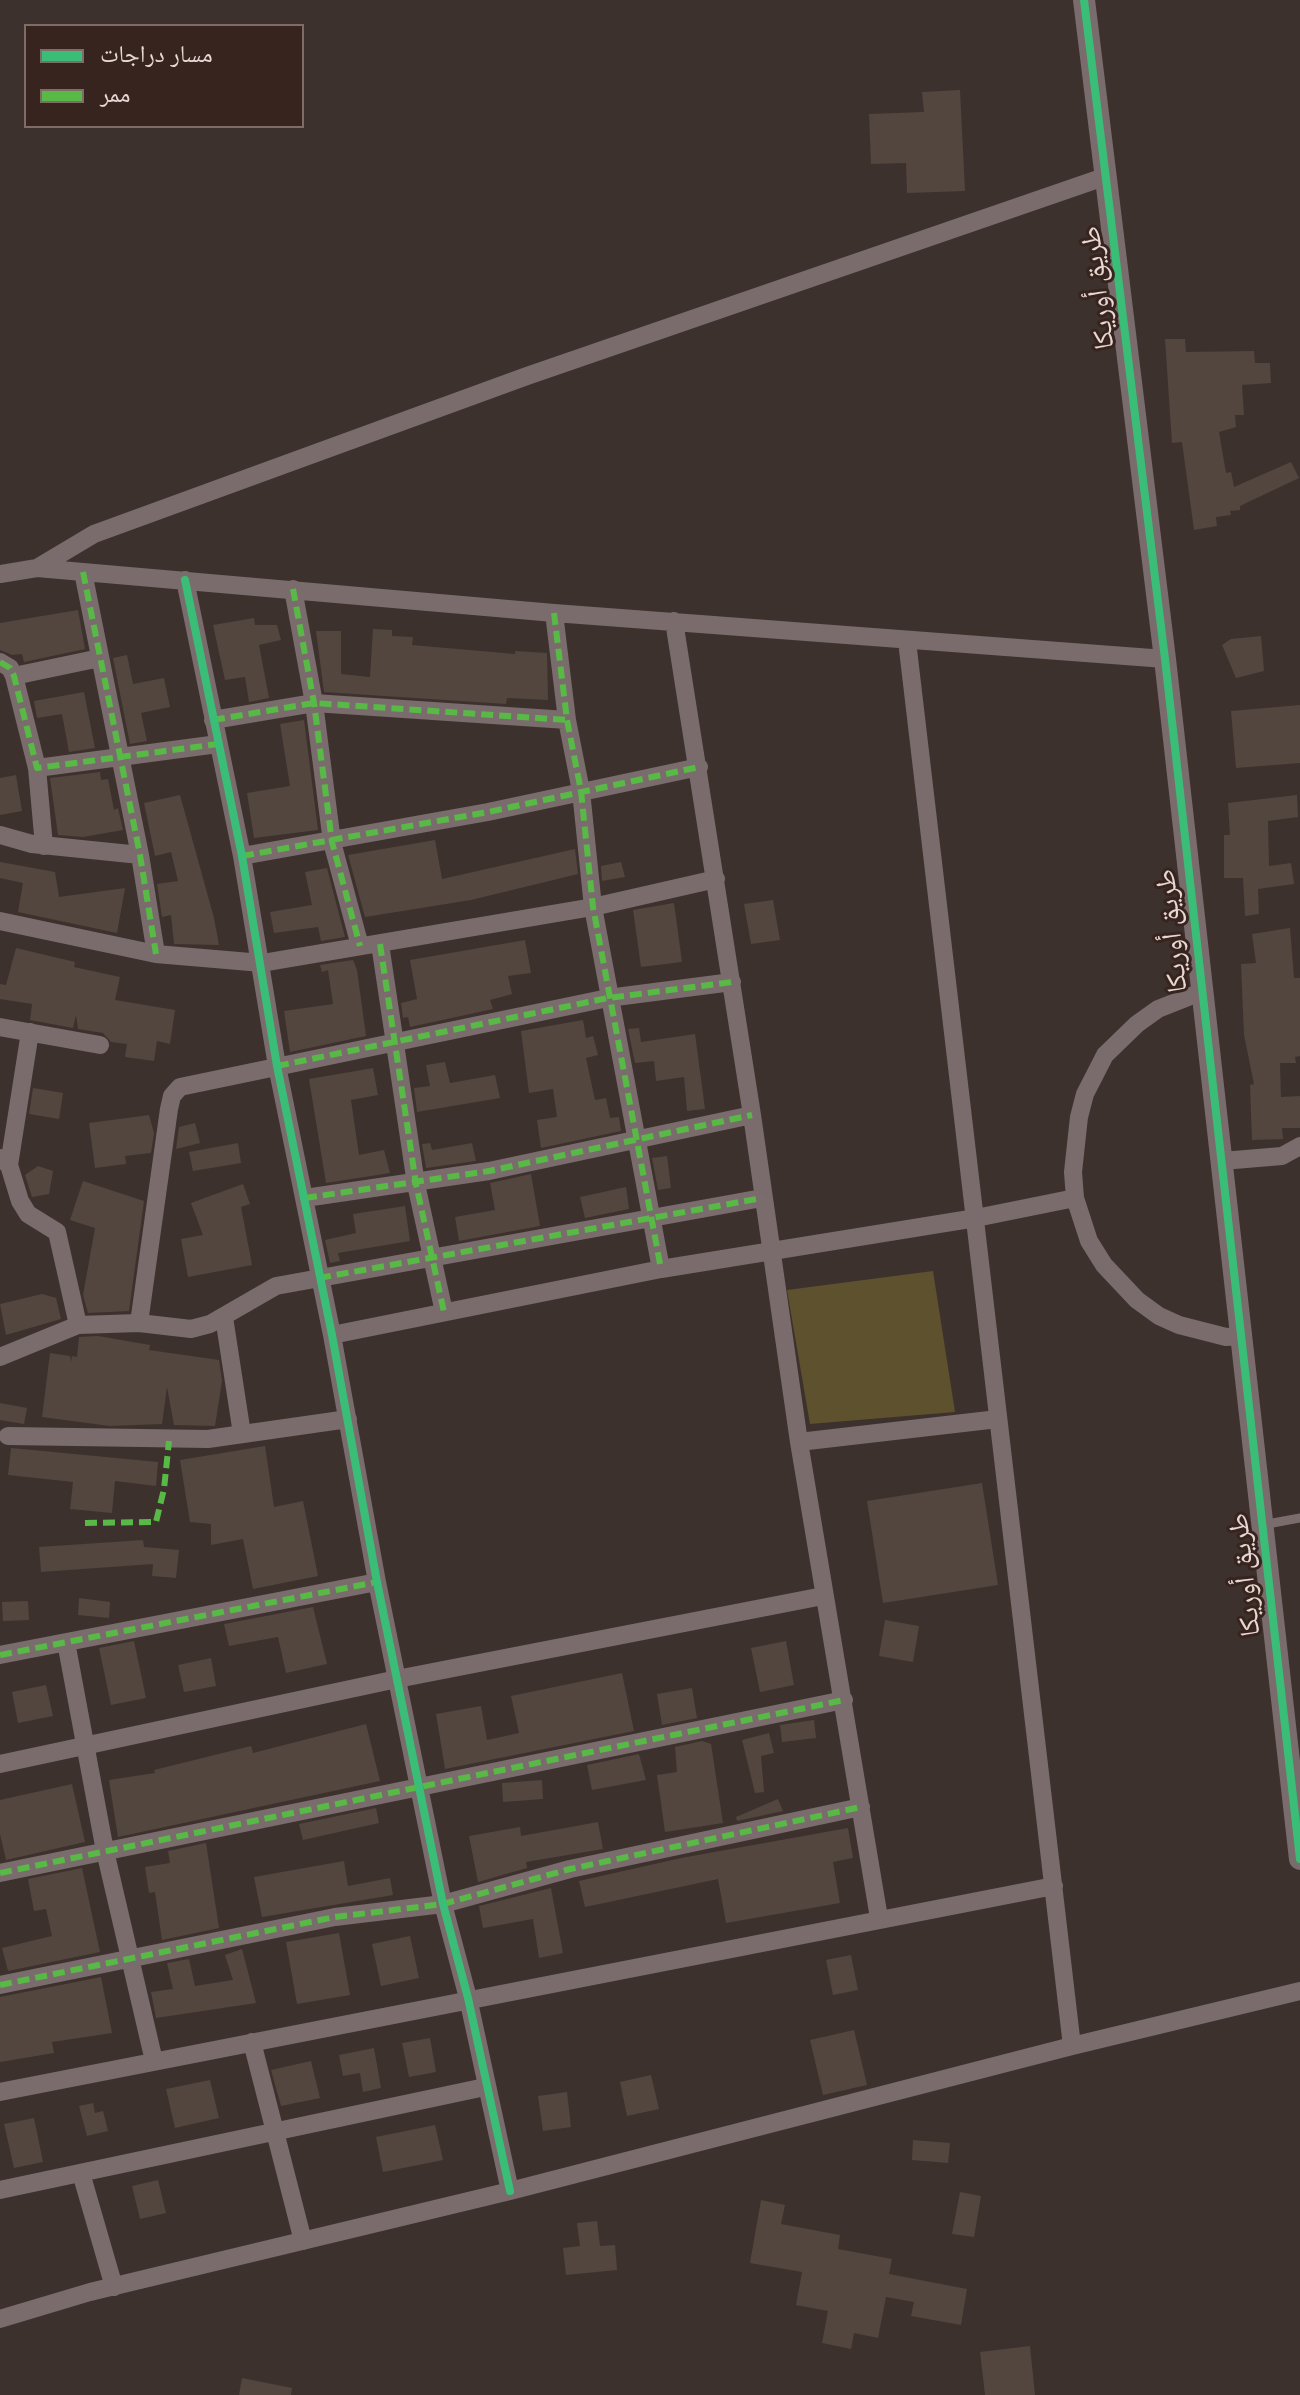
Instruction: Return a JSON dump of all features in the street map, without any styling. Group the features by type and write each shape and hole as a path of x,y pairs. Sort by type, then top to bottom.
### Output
{"street":[{"name":"طريق أوريكا","path":"1084,0 1165,659 1300,1859"},
{"path":"37,568 94,534 144,514 527,376 1107,176"},
{"path":"0,574 37,568 554,613 1165,659"},
{"path":"83,572 140,855 156,954"},
{"path":"185,580 242,856 277,1066 332,1335 377,1582 443,1904 468,1998 510,2191"},
{"path":"293,589 314,703 332,842 360,946"},
{"path":"554,613 567,720 581,791 593,907 634,1140 661,1269"},
{"path":"674,621 732,982 823,1596 844,1700 879,1918"},
{"path":"907,641 1072,2046"},
{"path":"14,676 100,658"},
{"path":"0,662 10,668 14,676 37,768 44,846"},
{"path":"213,720 314,703 567,720"},
{"path":"37,768 218,744"},
{"path":"242,856 332,842 699,767"},
{"path":"0,835 44,846 140,855"},
{"path":"0,921 156,954 262,963 593,907 716,879"},
{"path":"380,944 416,1184 444,1312"},
{"path":"139,1323 172,1096 180,1087 608,998 732,982"},
{"path":"1201,992 1179,998 1137,1024 1105,1055 1085,1094 1077,1130 1075,1198 1089,1241 1104,1265 1137,1300 1179,1325 1226,1337 1243,1336"},
{"path":"0,1027 100,1045"},
{"path":"30,1032 5,1162 28,1214 57,1232 78,1325"},
{"path":"305,1198 416,1184 752,1115"},
{"path":"1222,1161 1282,1156 1300,1146"},
{"path":"0,1357 78,1325 139,1323 191,1329 224,1317 276,1286 762,1198"},
{"path":"332,1335 661,1269 976,1218 1075,1198"},
{"path":"224,1317 242,1434"},
{"path":"8,1436 169,1441 348,1419"},
{"path":"799,1442 998,1419"},
{"path":"0,1655 377,1582"},
{"path":"0,1764 397,1679 823,1596"},
{"path":"66,1642 105,1851 133,1959 154,2061"},
{"path":"0,1873 844,1700"},
{"path":"0,1985 335,1917 443,1904 570,1869 861,1807"},
{"path":"0,2092 468,1998 1054,1886"},
{"path":"0,2319 114,2287 510,2191 1072,2046 1300,1991"},
{"path":"252,2042 303,2241"},
{"path":"0,2190 485,2087"},
{"path":"81,2173 114,2287"}],"lane":[{"path":"1262,1525 1300,1518"}],"shaded area":[{"path":"933,1271 955,1412 810,1424 787,1290"}],"building":[{"path":"960,90 965,191 907,193 906,163 871,164 869,114 924,112 922,92"},
{"path":"1165,339 1185,339 1186,352 1254,351 1255,363 1270,363 1271,383 1242,385 1244,415 1235,415 1236,427 1219,432 1226,473 1231,472 1234,487 1291,462 1299,478 1240,506 1240,510 1230,511 1231,515 1216,517 1217,526 1194,530 1182,442 1172,443"},
{"path":"78,610 85,649 24,662 22,654 12,655 0,650 0,623"},
{"path":"254,618 255,625 277,625 281,640 259,645 269,698 249,702 245,677 225,680 213,625"},
{"path":"373,629 392,630 392,636 413,637 412,645 515,654 515,651 547,653 548,700 507,698 506,704 324,692 316,631 341,631 341,674 370,677"},
{"path":"1261,636 1264,671 1236,678 1222,645 1231,639"},
{"path":"127,655 133,684 164,678 170,707 141,713 147,741 130,744 113,658"},
{"path":"84,692 95,748 69,752 62,714 37,718 34,701"},
{"path":"1300,705 1300,763 1236,768 1231,711"},
{"path":"304,720 318,830 254,838 247,793 290,786 280,724"},
{"path":"100,772 101,780 108,779 114,810 118,808 123,830 83,837 58,835 50,778"},
{"path":"16,775 22,811 0,815 0,778"},
{"path":"180,795 219,945 174,944 171,915 162,917 157,884 178,881 171,852 155,856 144,803"},
{"path":"1297,795 1298,817 1268,821 1269,866 1291,863 1294,884 1258,889 1259,914 1245,916 1243,878 1224,878 1224,835 1230,835 1228,803"},
{"path":"435,840 442,879 575,849 578,874 471,900 365,917 348,855"},
{"path":"0,862 55,872 59,897 125,888 117,933 18,912 23,883 0,878"},
{"path":"621,862 625,877 602,881 601,866"},
{"path":"327,868 345,937 321,941 318,927 274,933 270,912 312,905 305,872"},
{"path":"773,900 780,940 751,944 744,904"},
{"path":"674,903 682,962 641,967 633,910"},
{"path":"1290,928 1294,978 1300,978 1300,1056 1295,1057 1296,1063 1280,1063 1281,1097 1300,1096 1300,1128 1282,1128 1283,1139 1252,1140 1250,1085 1254,1084 1244,1035 1241,964 1256,963 1252,934"},
{"path":"525,940 531,973 508,976 512,994 490,1000 493,1009 410,1027 408,1017 403,1018 401,1003 417,999 410,960"},
{"path":"16,948 75,962 74,967 120,977 115,1000 175,1010 170,1044 157,1041 154,1061 125,1057 127,1044 111,1042 103,1033 78,1029 76,1015 73,1028 30,1020 32,1004 0,999 0,984 6,985"},
{"path":"353,960 366,1036 290,1052 284,1011 333,1004 328,970 322,972 320,965"},
{"path":"583,1020 586,1038 593,1036 598,1055 586,1058 595,1100 606,1098 610,1118 619,1117 621,1131 541,1148 537,1120 557,1117 553,1089 529,1093 521,1031"},
{"path":"639,1028 641,1042 695,1034 705,1109 687,1111 684,1077 656,1081 654,1061 635,1063 628,1029"},
{"path":"445,1062 450,1083 495,1075 500,1098 417,1112 414,1088 430,1086 426,1065"},
{"path":"373,1068 378,1095 351,1100 359,1155 384,1150 390,1173 326,1183 309,1079"},
{"path":"33,1088 63,1093 59,1119 29,1114"},
{"path":"149,1115 154,1133 151,1153 125,1156 126,1164 95,1168 89,1123"},
{"path":"195,1123 200,1143 176,1149 179,1127"},
{"path":"238,1143 241,1163 193,1171 189,1152"},
{"path":"430,1143 432,1150 472,1143 476,1161 426,1168 422,1144"},
{"path":"667,1156 671,1188 658,1190 652,1158"},
{"path":"38,1166 53,1171 49,1194 32,1197 25,1175"},
{"path":"531,1174 540,1226 459,1241 455,1217 495,1210 490,1183"},
{"path":"83,1181 144,1201 129,1311 88,1313 83,1295 95,1228 70,1220"},
{"path":"243,1184 250,1204 241,1207 252,1265 188,1277 181,1239 203,1235 191,1203"},
{"path":"626,1187 629,1209 585,1218 580,1197"},
{"path":"405,1206 410,1241 338,1253 340,1261 330,1263 325,1240 356,1233 353,1214"},
{"path":"42,1294 56,1298 61,1319 6,1335 0,1304"},
{"path":"98,1336 150,1345 149,1350 219,1360 222,1381 215,1426 174,1425 167,1387 162,1424 110,1426 42,1417 50,1353 70,1356 71,1362 72,1356 77,1357 79,1337"},
{"path":"0,1403 27,1408 24,1424 0,1420"},
{"path":"265,1446 274,1507 303,1501 318,1576 253,1589 243,1539 211,1545 211,1524 190,1522 180,1460"},
{"path":"11,1448 158,1462 156,1486 115,1481 112,1513 70,1509 73,1482 8,1475"},
{"path":"982,1483 998,1585 883,1603 867,1501"},
{"path":"143,1540 144,1547 179,1550 176,1578 152,1576 153,1564 41,1572 39,1547"},
{"path":"79,1598 110,1602 109,1618 78,1615"},
{"path":"28,1601 29,1620 3,1621 2,1602"},
{"path":"313,1607 327,1664 286,1673 278,1637 229,1646 224,1624"},
{"path":"885,1620 919,1626 913,1662 879,1656"},
{"path":"134,1641 146,1698 111,1705 99,1648"},
{"path":"786,1641 794,1685 760,1692 751,1648"},
{"path":"211,1658 216,1686 184,1692 178,1665"},
{"path":"622,1673 634,1731 445,1769 436,1714 481,1706 487,1740 519,1733 511,1696"},
{"path":"46,1685 53,1716 18,1723 12,1692"},
{"path":"692,1688 697,1718 662,1725 657,1694"},
{"path":"814,1720 816,1738 782,1742 780,1725"},
{"path":"366,1724 380,1781 118,1837 109,1780 155,1773 154,1770 251,1746 253,1753"},
{"path":"769,1733 774,1753 761,1756 764,1792 755,1793 742,1740"},
{"path":"702,1741 711,1744 723,1823 665,1832 657,1775 677,1772 675,1747"},
{"path":"639,1754 646,1780 592,1790 587,1765"},
{"path":"542,1780 543,1799 503,1802 502,1783"},
{"path":"72,1784 85,1842 6,1860 0,1834 0,1800"},
{"path":"778,1799 783,1811 737,1821 736,1817"},
{"path":"376,1808 379,1823 303,1840 299,1824"},
{"path":"598,1822 603,1849 526,1862 527,1868 478,1882 469,1836 520,1827 521,1836"},
{"path":"848,1828 853,1858 833,1862 840,1903 726,1923 718,1879 585,1907 579,1881 681,1858"},
{"path":"206,1843 219,1928 162,1940 155,1892 149,1893 145,1867 170,1863 168,1851"},
{"path":"344,1861 348,1886 390,1878 393,1895 262,1917 254,1877"},
{"path":"82,1868 100,1952 8,1971 2,1948 52,1936 46,1909 34,1911 28,1879"},
{"path":"551,1888 563,1953 539,1958 533,1919 483,1928 479,1906"},
{"path":"339,1933 350,1995 297,2004 286,1942"},
{"path":"410,1936 419,1978 381,1986 372,1944"},
{"path":"242,1949 256,2003 156,2018 151,1992 173,1989 167,1963 189,1959 195,1986 233,1980 225,1955"},
{"path":"851,1955 858,1990 833,1995 826,1960"},
{"path":"101,1977 112,2033 52,2042 54,2053 0,2062 0,1997"},
{"path":"854,2030 867,2085 823,2095 810,2040"},
{"path":"430,2038 436,2072 409,2077 402,2043"},
{"path":"374,2048 381,2088 363,2092 360,2073 343,2076 339,2055"},
{"path":"311,2061 320,2098 281,2106 271,2070"},
{"path":"651,2075 659,2109 627,2116 620,2082"},
{"path":"210,2080 219,2118 175,2128 166,2089"},
{"path":"567,2092 571,2127 543,2131 538,2096"},
{"path":"93,2103 95,2113 103,2111 108,2131 87,2136 79,2106"},
{"path":"34,2118 43,2162 14,2168 4,2124"},
{"path":"435,2125 443,2160 383,2172 376,2137"},
{"path":"913,2140 950,2143 948,2163 912,2160"},
{"path":"158,2180 166,2213 140,2219 132,2186"},
{"path":"960,2192 981,2196 974,2237 952,2234"},
{"path":"761,2200 785,2205 781,2224 840,2235 838,2249 892,2259 889,2274 967,2289 961,2325 911,2316 914,2302 886,2297 878,2338 854,2333 851,2349 822,2343 828,2311 796,2305 802,2272 750,2263"},
{"path":"597,2221 600,2246 615,2245 617,2270 566,2275 563,2248 580,2246 577,2223"},
{"path":"1030,2346 1035,2395 985,2395 980,2352"},
{"path":"242,2378 292,2388 291,2395 239,2395"}],"marked path":[{"path":"83,572 140,855 156,954"},
{"path":"293,589 314,703 332,842 360,946"},
{"path":"554,613 567,720 581,791 593,907 661,1269"},
{"path":"0,662 10,668 14,676 37,768 218,744"},
{"path":"213,720 314,703 567,720"},
{"path":"242,856 488,812 699,767"},
{"path":"380,944 416,1184 444,1312"},
{"path":"277,1066 608,998 732,982"},
{"path":"305,1198 489,1171 752,1115"},
{"path":"319,1278 762,1198"},
{"path":"85,1523 156,1522 164,1489 169,1441"},
{"path":"0,1655 377,1582"},
{"path":"0,1873 844,1700"},
{"path":"0,1985 335,1917 443,1904 570,1869 861,1807"}],"cycle path":[{"path":"1084,0 1165,659 1300,1859"},
{"path":"185,580 242,856 277,1066 332,1335 377,1582 443,1904 468,1998 510,2191"}]}
